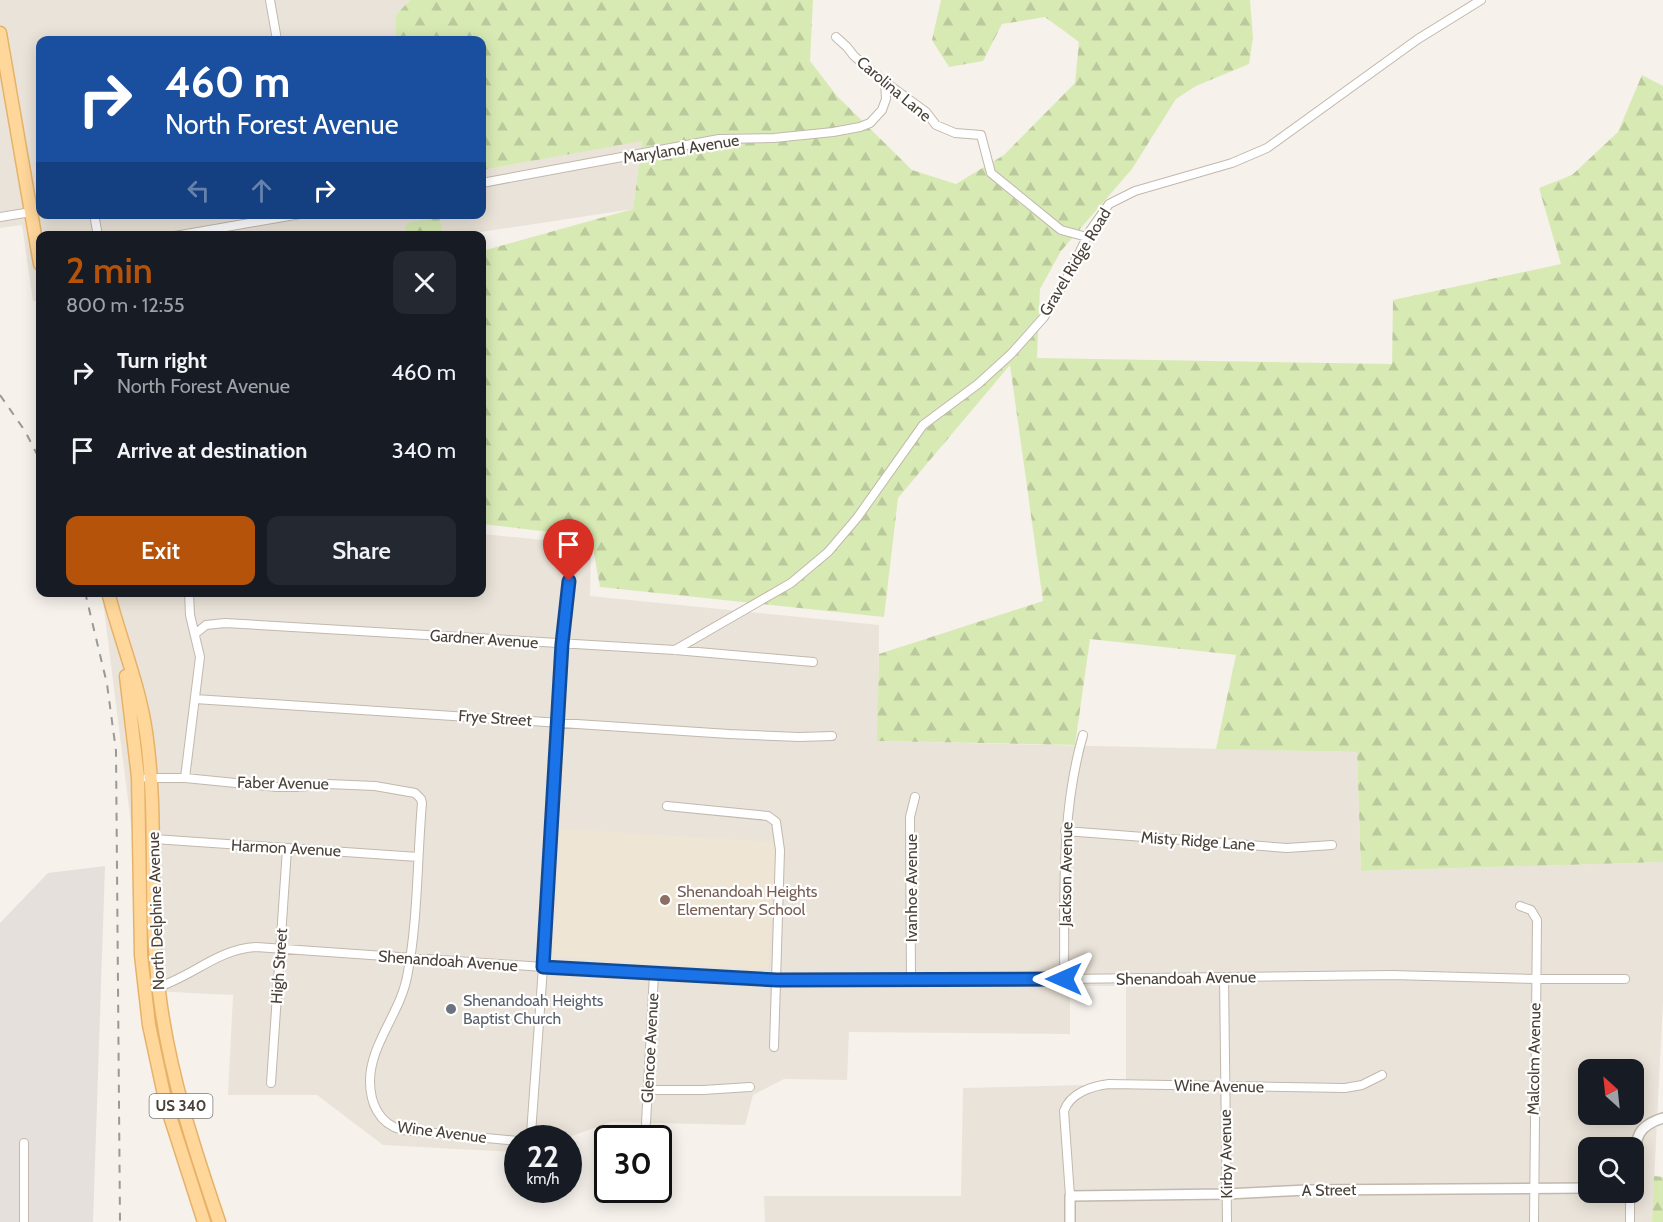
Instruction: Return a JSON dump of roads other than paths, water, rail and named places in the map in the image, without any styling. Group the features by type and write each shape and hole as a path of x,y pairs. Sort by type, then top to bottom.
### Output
{"main road":[{"path":"0,33 36,239"},
{"name":"North Delphine Avenue","path":"109,597 131,665 146,732 154,839 154,943 158,987 178,1094 219,1222"},
{"name":"North Delphine Avenue","path":"119,633 138,777 140,914 144,990 166,1104 204,1222"}],"street":[{"path":"270,0 276,36"},
{"name":"Gravel Ridge Road","path":"675,650 759,603 799,576 839,540 871,500 922,425 978,384 1011,354 1044,317 1087,237 1109,204 1135,191 1232,163 1267,148 1409,45 1481,0"},
{"name":"Carolina Lane","path":"836,37 848,47 854,57 926,112 936,125 955,133 981,135 991,174 1061,230 1087,237"},
{"name":"Maryland Avenue","path":"486,182 719,140 774,138 860,127 870,123 882,110 886,99 885,82"},
{"path":"0,217 31,212"},
{"path":"203,231 272,219"},
{"path":"531,1125 562,644 569,581"},
{"path":"185,778 200,657 190,615 189,597"},
{"name":"Gardner Avenue","path":"195,634 206,624 225,623 675,650 813,662"},
{"name":"Frye Street","path":"195,699 778,737 832,736"},
{"name":"Jackson Avenue","path":"1064,979 1065,831 1075,761 1083,735"},
{"name":"Faber Avenue","path":"138,777 185,778 277,787 328,784 375,786 415,793 422,803 418,857"},
{"name":"Ivanhoe Avenue","path":"911,980 910,817 915,797"},
{"path":"667,806 768,816 776,822 780,850 774,1047"},
{"name":"Misty Ridge Lane","path":"1065,831 1287,848 1332,845"},
{"name":"Harmon Avenue","path":"154,839 418,857"},
{"name":"High Street","path":"271,1083 288,849"},
{"path":"410,958 418,857"},
{"name":"Malcolm Avenue","path":"1520,906 1531,910 1536,916 1534,1222"},
{"name":"Shenandoah Avenue","path":"144,990 168,984 213,958 232,951 256,947 543,967 777,980 1392,975 1625,979"},
{"name":"Wine Avenue","path":"410,958 403,993 375,1055 371,1072 371,1093 377,1112 382,1119 395,1128 504,1140"},
{"name":"Glencoe Avenue","path":"645,1123 654,974"},
{"name":"Kirby Avenue","path":"1224,977 1227,1222"},
{"name":"Wine Avenue","path":"1070,1196 1064,1111 1070,1099 1077,1094 1106,1084 1346,1088 1362,1085 1382,1075"},
{"path":"647,1090 750,1087"},
{"path":"1637,1137 1644,1126 1659,1119"},
{"path":"24,1143 24,1222"},
{"name":"A Street","path":"1070,1196 1226,1194 1308,1190 1578,1188"},
{"path":"1070,1196 1070,1222"},
{"path":"1630,1203 1630,1222"}],"railway":[{"path":"0,395 25,431 36,452"},
{"path":"86,597 107,684 116,751 120,1222"}],"place":[{"name":"Shenandoah Heights Elementary School","path":"665,900"},
{"name":"Shenandoah Heights Baptist Church","path":"451,1009"}]}
